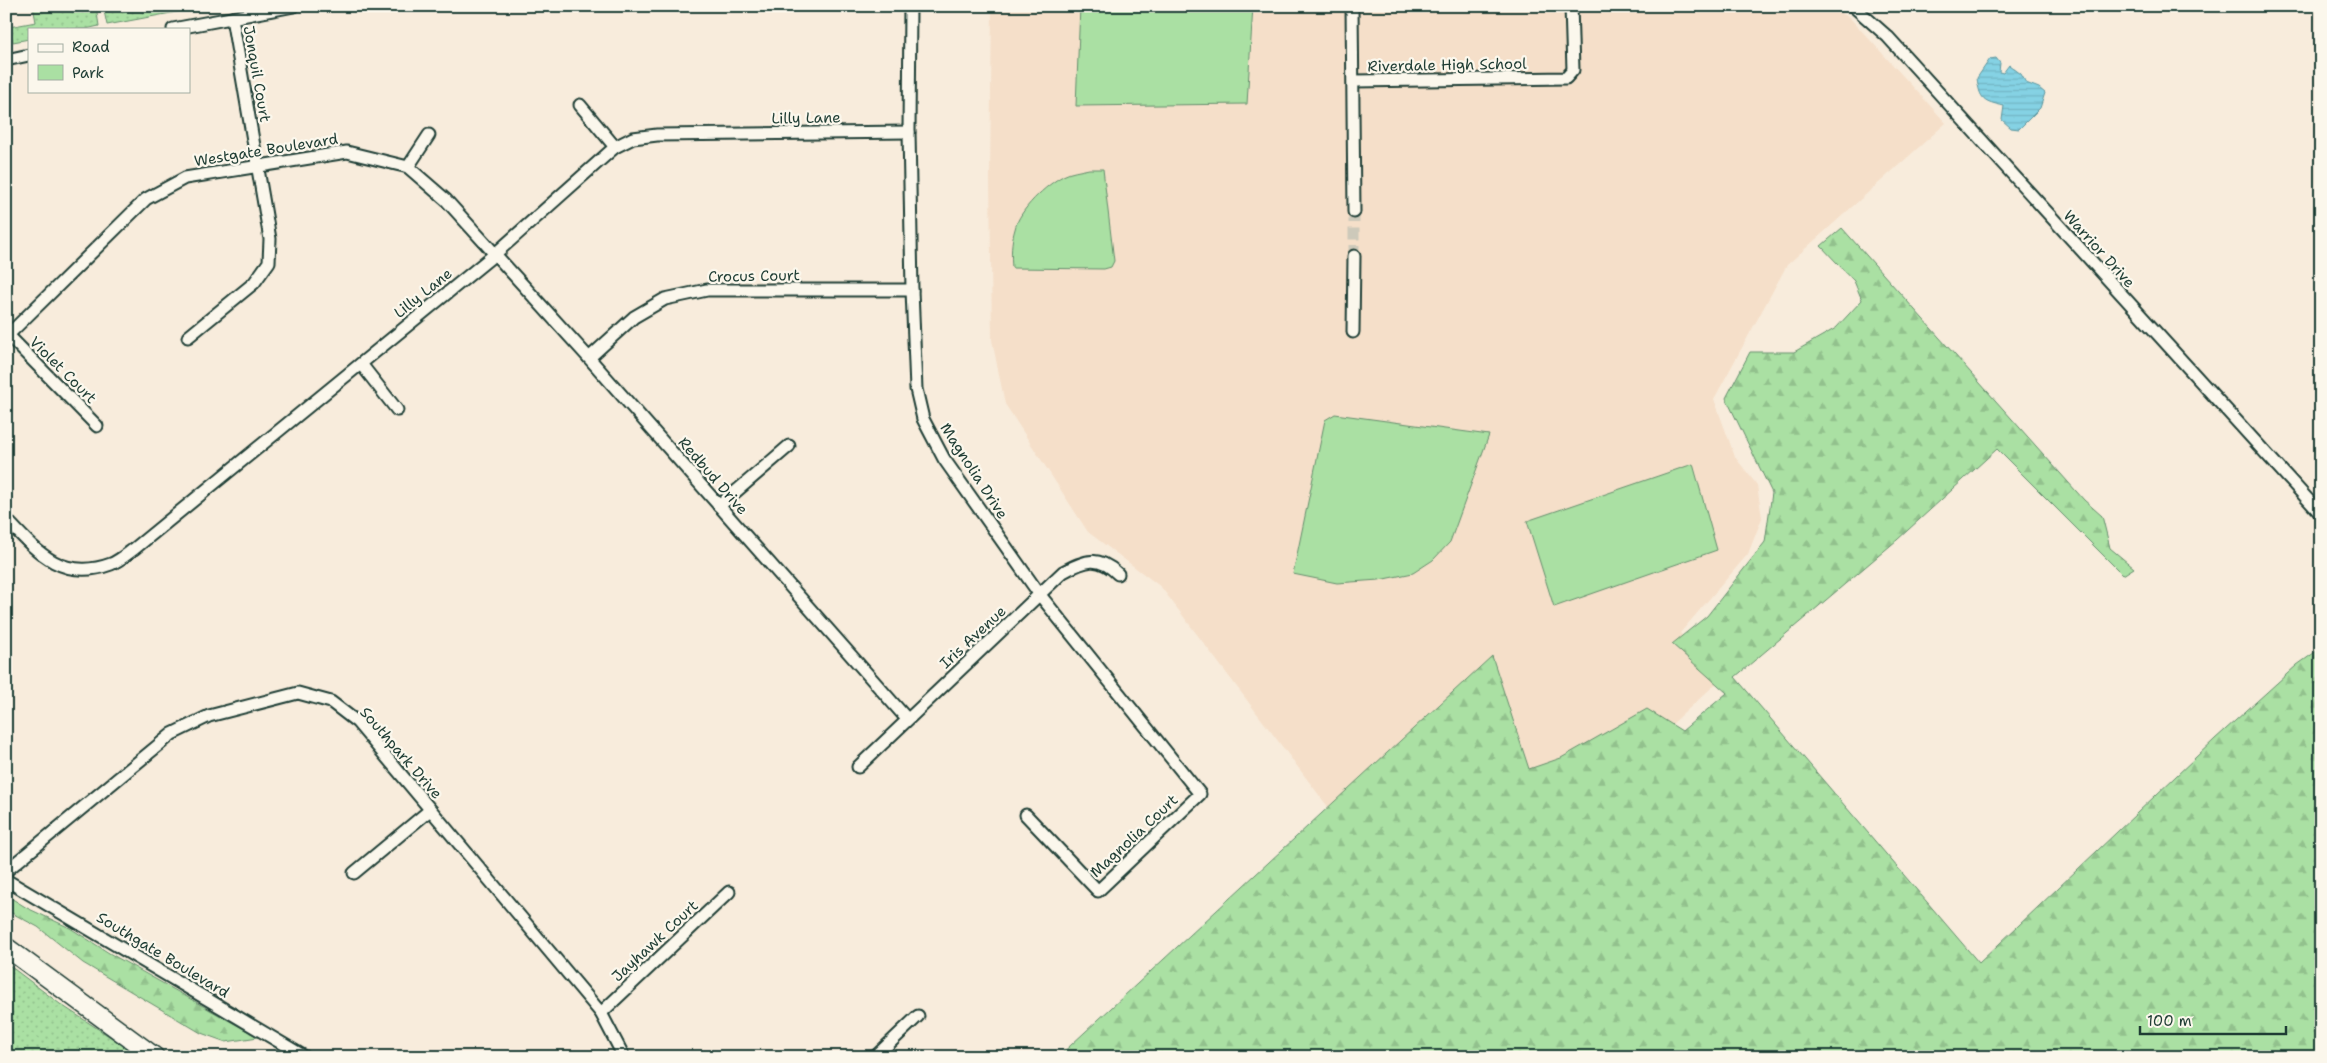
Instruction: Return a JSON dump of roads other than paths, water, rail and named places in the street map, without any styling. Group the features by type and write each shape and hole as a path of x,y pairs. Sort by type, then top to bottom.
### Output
{"highway":[{"path":"6,947 155,1057"}],"street":[{"path":"179,28 294,6"},
{"name":"Magnolia Drive","path":"910,6 909,132 912,290 916,390 923,419 944,459 1040,595 1200,794"},
{"path":"1352,6 1354,81"},
{"name":"Riverdale High School","path":"1354,212 1354,81 1566,78 1573,70 1571,6"},
{"name":"Warrior Drive","path":"1854,6 1888,37 2321,514"},
{"name":"Jonquil Court","path":"188,337 254,283 270,262 270,239 232,18"},
{"path":"6,60 28,55"},
{"path":"580,105 615,147"},
{"name":"Lilly Lane","path":"6,519 37,552 59,566 86,570 112,564 134,549 495,254 615,147 633,138 657,135 909,132"},
{"path":"408,167 429,135"},
{"name":"Westgate Boulevard","path":"7,336 146,199 185,178 258,165 348,152 408,167 446,200 495,254"},
{"name":"Redbud Drive","path":"495,254 907,719"},
{"path":"1353,332 1354,256"},
{"name":"Crocus Court","path":"589,358 634,317 666,299 707,290 912,290"},
{"name":"Violet Court","path":"7,336 97,426"},
{"path":"361,364 397,410"},
{"path":"719,506 789,446"},
{"name":"Iris Avenue","path":"858,767 1064,572 1082,562 1094,561 1104,564 1118,574"},
{"name":"Southpark Drive","path":"6,871 172,734 209,716 298,693 331,702 357,722 601,1013 624,1057"},
{"name":"Magnolia Court","path":"1026,814 1098,891 1200,794"},
{"path":"354,872 430,810"},
{"name":"Southgate Boulevard","path":"6,880 305,1057"},
{"name":"Jayhawk Court","path":"601,1013 730,892"},
{"path":"875,1057 918,1016"}],"water":[{"path":"1996,58 2000,63 1999,72 2003,73 2009,65 2021,74 2026,83 2039,88 2045,93 2040,108 2019,129 2011,128 2002,120 2004,106 1991,103 1981,95 1977,78 1990,59"}],"tunnel":[{"path":"1354,212 1354,256"}]}
